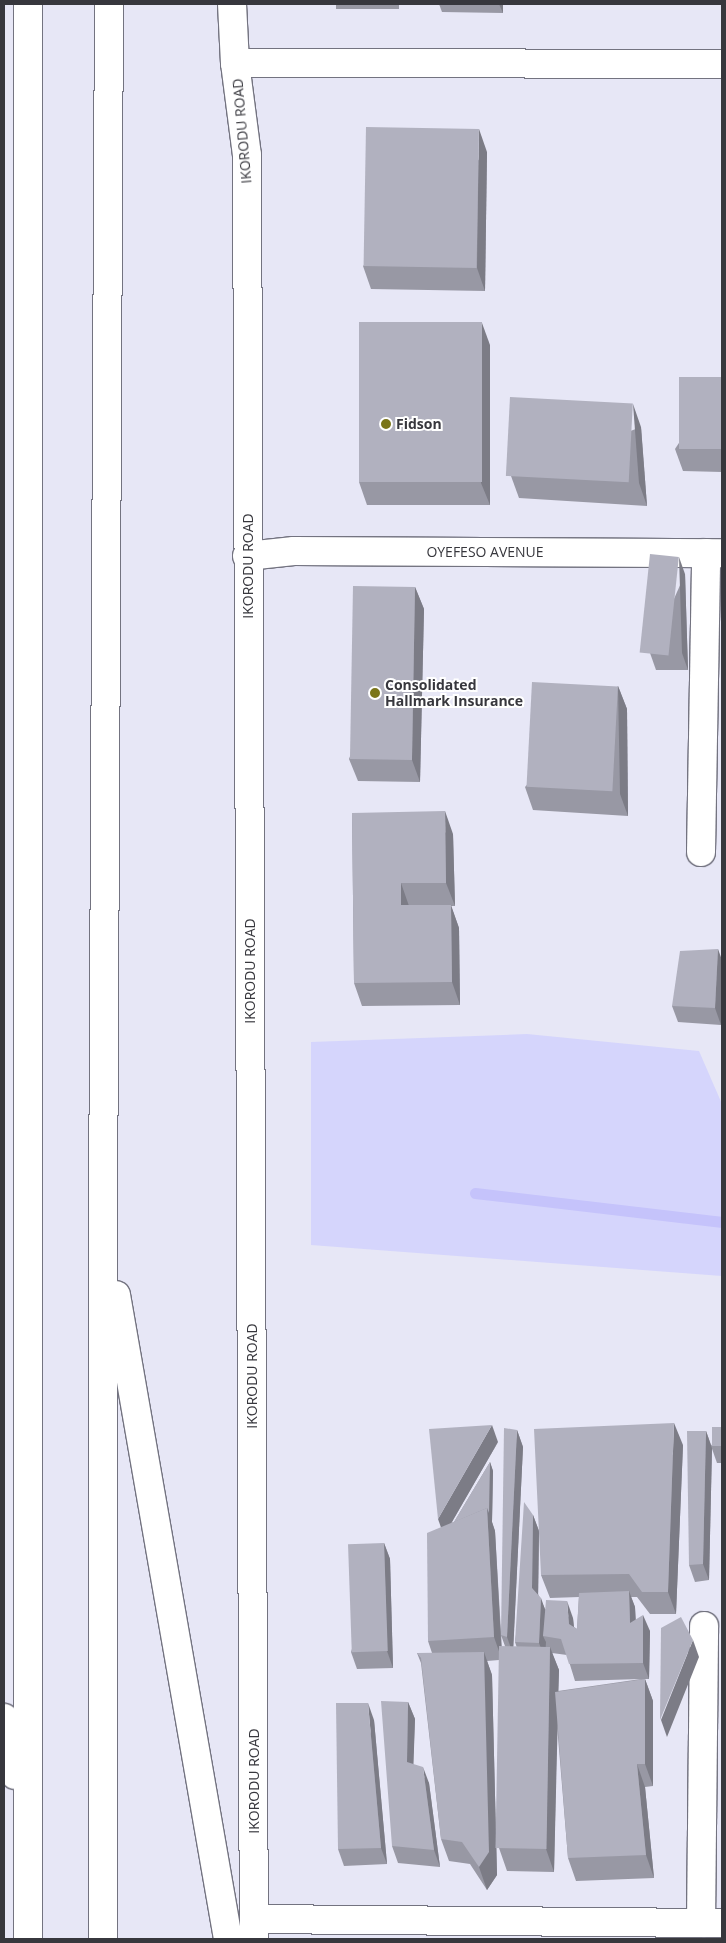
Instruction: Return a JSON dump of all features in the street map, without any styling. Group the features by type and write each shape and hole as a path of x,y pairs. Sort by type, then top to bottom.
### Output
{"main road":[{"path":"28,4 28,1939"},
{"path":"103,1939 109,4"},
{"name":"IKORODU ROAD","path":"232,4 235,63 247,155 247,556 255,1929"},
{"path":"235,63 722,64"},
{"name":"OYEFESO AVENUE","path":"247,556 294,551 714,553"},
{"path":"701,852 714,553"},
{"path":"104,1221 228,1939"},
{"path":"255,1929 712,1923 704,1626"},
{"path":"4,1718 27,1833"}],"shaded area":[{"path":"527,1034 699,1051 722,1104 722,1276 311,1245 311,1042"}],"building":[{"path":"366,127 479,129 477,268 364,266"},
{"path":"359,322 482,322 482,482 359,482"},
{"path":"679,377 722,377 722,449 679,449"},
{"path":"510,397 633,403 629,482 506,476"},
{"path":"650,554 679,557 668,655 640,652"},
{"path":"353,586 415,587 412,760 350,759"},
{"path":"532,682 618,687 612,791 527,787"},
{"path":"445,811 446,883 401,883 401,905 451,905 452,982 354,983 352,813"},
{"path":"718,949 715,1008 672,1006 680,951"},
{"path":"674,1423 668,1592 642,1592 629,1574 541,1575 534,1429"},
{"path":"492,1425 438,1519 429,1429"},
{"path":"712,1427 722,1427 722,1446 712,1446"},
{"path":"504,1428 517,1430 507,1637 501,1635"},
{"path":"687,1431 706,1431 703,1564 689,1565"},
{"path":"490,1462 489,1513 487,1508 454,1522"},
{"path":"524,1502 533,1515 532,1588 541,1598 539,1643 515,1642"},
{"path":"487,1508 494,1637 428,1641 427,1533"},
{"path":"384,1543 388,1651 352,1652 348,1544"},
{"path":"629,1591 630,1623 643,1615 643,1663 569,1664 561,1639 543,1636 546,1600 567,1601 569,1624 577,1629 579,1593"},
{"path":"681,1617 693,1640 660,1720 661,1628"},
{"path":"499,1646 550,1647 546,1849 495,1848"},
{"path":"484,1652 489,1852 479,1867 462,1842 441,1839 421,1658 417,1653"},
{"path":"645,1679 645,1764 637,1764 646,1855 568,1858 555,1692"},
{"path":"381,1701 408,1702 407,1762 423,1767 434,1850 392,1846"},
{"path":"336,1703 368,1703 381,1848 338,1849"}],"waterway":[{"path":"475,1193 722,1222"}],"place":[{"name":"Fidson","path":"386,424"},
{"name":"Consolidated Hallmark Insurance","path":"375,693"}]}
